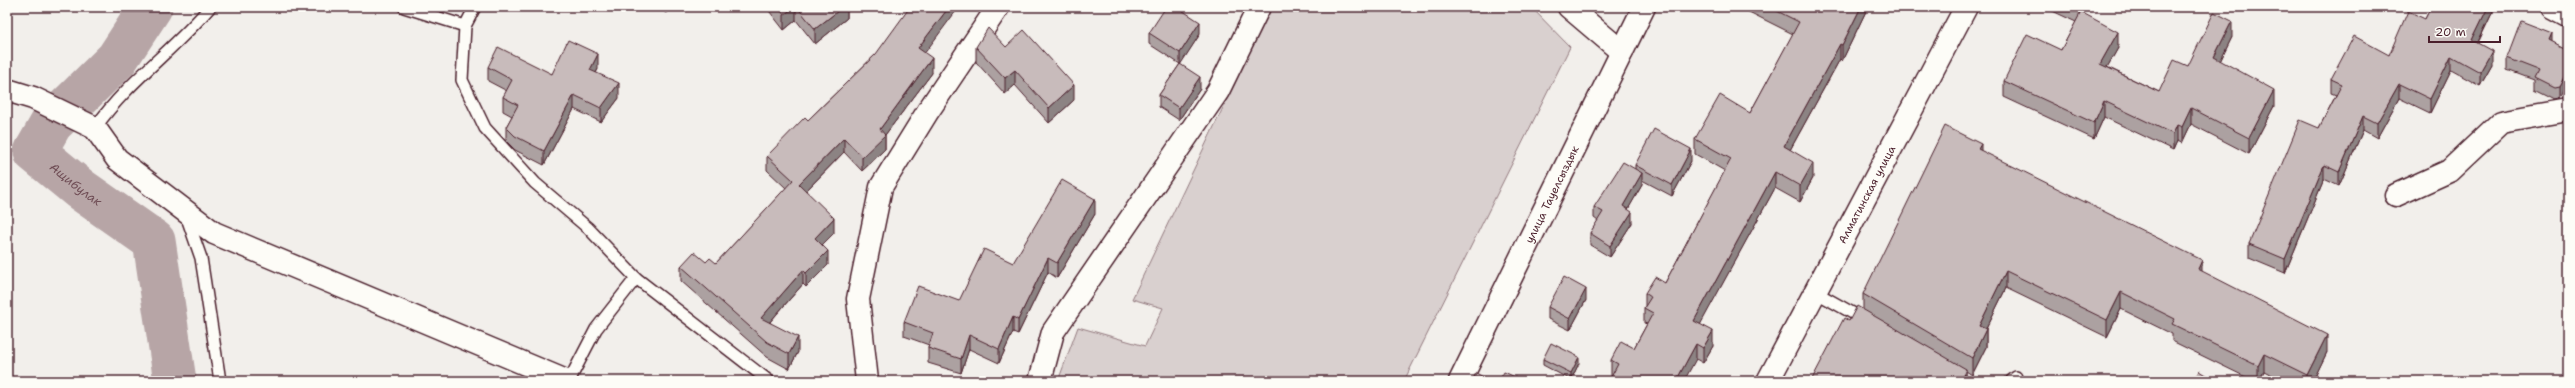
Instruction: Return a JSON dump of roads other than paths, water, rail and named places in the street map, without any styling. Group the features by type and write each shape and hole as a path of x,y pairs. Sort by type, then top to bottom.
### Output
{"street":[{"path":"860,377 858,299 881,187 928,111 998,7"},
{"path":"1040,381 1053,332 1218,91 1259,7"},
{"path":"1569,7 1622,52"},
{"name":"улица Тауелсыздык","path":"1460,381 1644,7"},
{"name":"Алматинская улица","path":"1768,381 1966,7"},
{"path":"2553,7 2568,15"},
{"path":"7,90 33,98 95,128 117,159 185,213 214,233 566,381"},
{"path":"2396,196 2449,171 2501,122 2568,110"}],"lane":[{"path":"95,128 111,106 140,75 187,35 210,7"},
{"path":"404,7 465,26"},
{"path":"475,7 465,26 462,80 486,128 535,183 588,228 636,278 769,381"},
{"path":"185,213 201,258 220,381"},
{"path":"569,381 596,329 636,278"},
{"path":"1815,292 1876,327"}],"waterway":[{"name":"Ащибулак","path":"151,7 117,59 51,124 35,152 80,189 154,241 175,381"}]}
